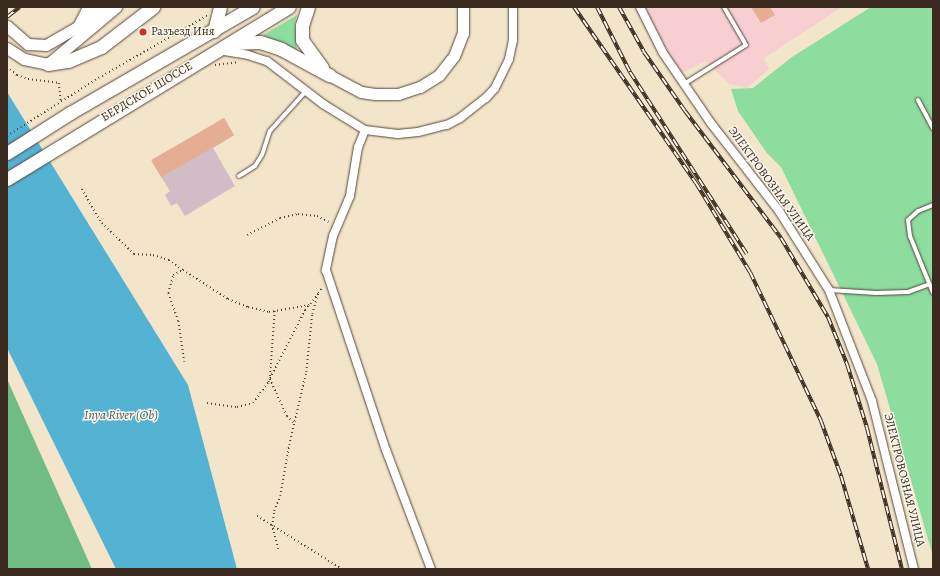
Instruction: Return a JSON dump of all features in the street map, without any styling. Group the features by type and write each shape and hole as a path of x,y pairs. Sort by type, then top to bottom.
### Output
{"highway":[{"path":"80,25 89,7"},
{"path":"48,64 68,61 100,47 153,7"},
{"name":"БЕРДСКОЕ ШОССЕ","path":"7,153 70,113 214,31 253,7"},
{"name":"БЕРДСКОЕ ШОССЕ","path":"7,179 83,131 289,7"},
{"path":"308,7 302,25 302,40 311,55 329,75"},
{"path":"214,31 216,9"},
{"path":"221,47 260,42 281,49 329,75"}],"main road":[{"path":"7,26 22,40 37,46 57,42 102,7"},
{"path":"7,48 24,60 48,64 116,7"},
{"path":"329,75 361,92 375,94 398,94 420,87 439,75 454,56 463,33 463,7"}],"street":[{"path":"221,47 267,61 306,91 365,130 398,134 418,132 446,125 474,109 495,88 509,59 513,40 513,7"},
{"name":"ЭЛЕКТРОВОЗНАЯ УЛИЦА","path":"640,7 663,53 684,84 779,211 829,290 872,401 914,569"},
{"path":"365,130 358,147 350,196 336,226 326,270 386,450 431,569"}],"lane":[{"path":"684,84 746,45 724,7"},
{"path":"239,176 255,166 262,155 270,131 306,91"},
{"path":"918,100 933,128"},
{"path":"933,205 918,211 908,220 910,236 933,293"},
{"path":"829,290 876,293 908,292 930,284"}],"path":[{"path":"7,136 61,101 216,9"},
{"path":"7,67 17,75 28,79 58,83 61,101"},
{"path":"82,189 102,223 134,254 169,260 228,299 248,307 275,311 309,305"},
{"path":"247,235 280,218 298,214 317,216 336,226"},
{"path":"183,270 173,275 168,293 178,320 184,362"},
{"path":"207,403 237,407 253,403 270,379 309,305 329,280"},
{"path":"278,549 272,526 306,372 312,314 318,293"},
{"path":"275,311 270,379 287,416 295,424"},
{"path":"257,516 342,569"}],"shaded area":[{"path":"640,7 842,7 764,58 769,69 747,88 729,84 706,61 678,75"},
{"path":"224,118 234,135 213,148 235,186 185,216 177,203 171,206 165,195 170,191 152,162"}],"green space":[{"path":"871,7 933,7 933,556 877,364 781,167 767,153 738,111 731,89 753,88 792,57"},
{"path":"297,15 295,22 297,53 263,35"},
{"path":"7,379 92,569 7,569"}],"water":[{"name":"Inya River (Ob)","path":"7,92 188,385 237,569 116,569 7,348"}],"building":[{"path":"751,7 770,7 775,15 761,23"},
{"path":"224,118 234,135 161,177 151,160"}],"railway":[{"path":"7,17 20,7"},
{"path":"574,7 696,183 750,272 821,421 841,476 868,569"},
{"path":"597,7 630,72 747,254"},
{"path":"619,7 644,52 685,111 781,238 828,317 847,364 867,428 902,569"}],"place":[{"name":"Разъезд Иня","path":"143,32"}]}
